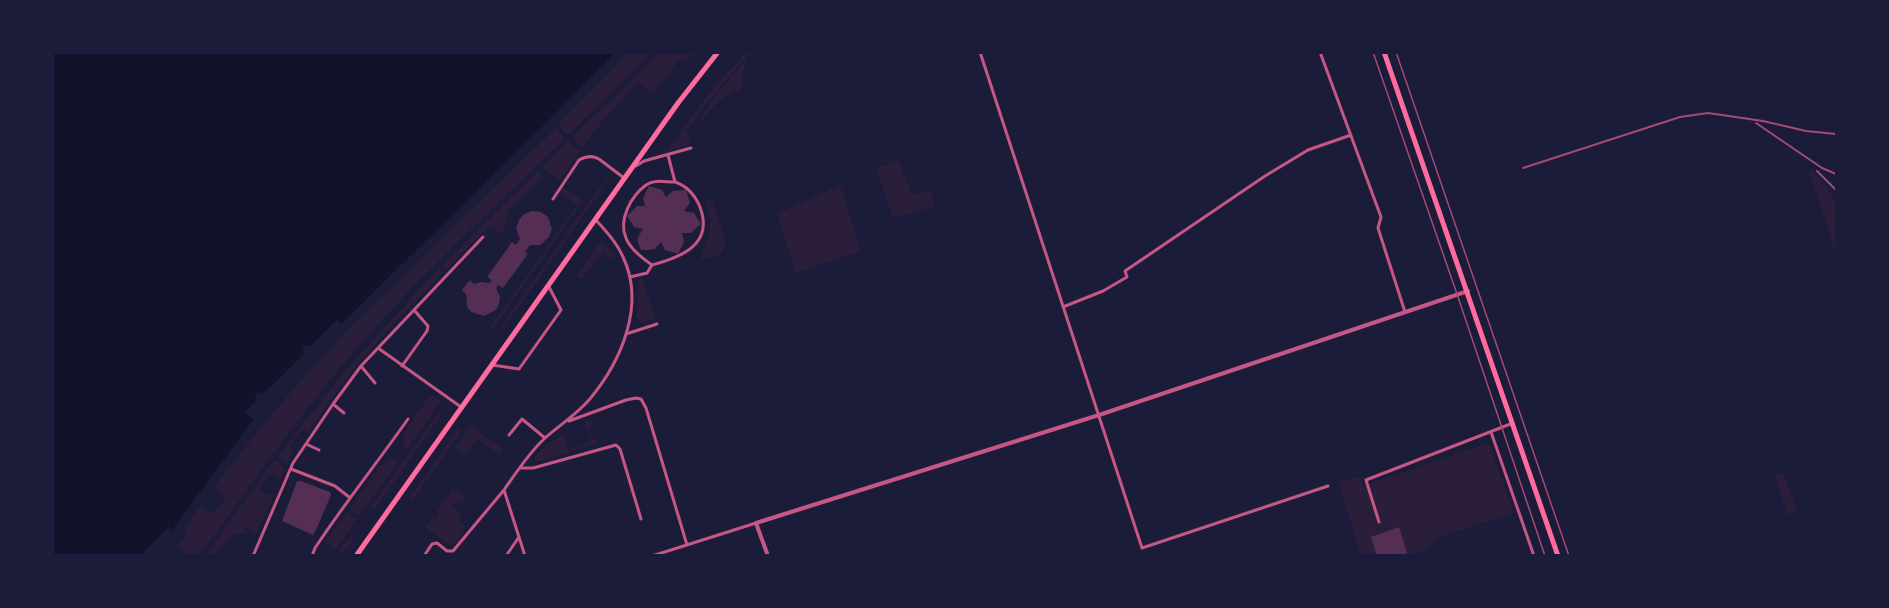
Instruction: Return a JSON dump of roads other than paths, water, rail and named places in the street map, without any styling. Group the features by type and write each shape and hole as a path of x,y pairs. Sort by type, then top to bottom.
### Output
{"main road":[{"path":"356,555 594,219 718,52"},
{"path":"1384,52 1558,555"}],"street":[{"path":"980,52 1142,548 1328,486"},
{"path":"1320,52 1382,217 1378,228 1405,312"},
{"path":"1064,307 1103,291 1127,277 1125,271 1308,150 1352,135"},
{"path":"631,168 644,161 691,148"},
{"path":"668,155 675,182"},
{"path":"553,199 575,165 585,157 599,159 624,178"},
{"path":"630,277 646,273 652,265 685,253 697,243 704,232 704,217 698,203 689,189 675,182 659,181 647,184 633,200 622,224 626,238 634,250 652,265"},
{"path":"424,555 432,544 437,543 447,551 453,551 458,547 545,438 567,422 589,400 614,363 626,334 633,306 630,277 624,258 594,219"},
{"path":"253,555 291,469 333,404 378,348 483,237"},
{"path":"491,364 519,369 555,319 561,310 548,284"},
{"path":"652,555 1099,415 1468,291"},
{"path":"402,366 427,331 428,326 414,310"},
{"path":"626,334 657,324"},
{"path":"378,348 461,407"},
{"path":"362,366 375,383"},
{"path":"567,422 626,400 641,399 646,408 687,545"},
{"path":"333,404 344,412"},
{"path":"312,555 349,497 360,487 408,419"},
{"path":"509,435 522,419 545,438"},
{"path":"1379,522 1366,480 1513,423"},
{"path":"1491,432 1534,555"},
{"path":"306,444 319,450"},
{"path":"520,468 533,468 616,445 620,449 641,519"},
{"path":"291,469 335,486 349,497"},
{"path":"504,490 525,555"},
{"path":"756,523 768,555"},
{"path":"506,555 519,537"}],"tram line":[{"path":"1373,52 1545,556"},
{"path":"1396,52 1569,556"}],"railway":[{"path":"1523,168 1680,117 1708,113 1763,121 1806,131 1836,134"},
{"path":"1756,123 1822,168 1836,174"},
{"path":"1817,171 1836,190"}]}
